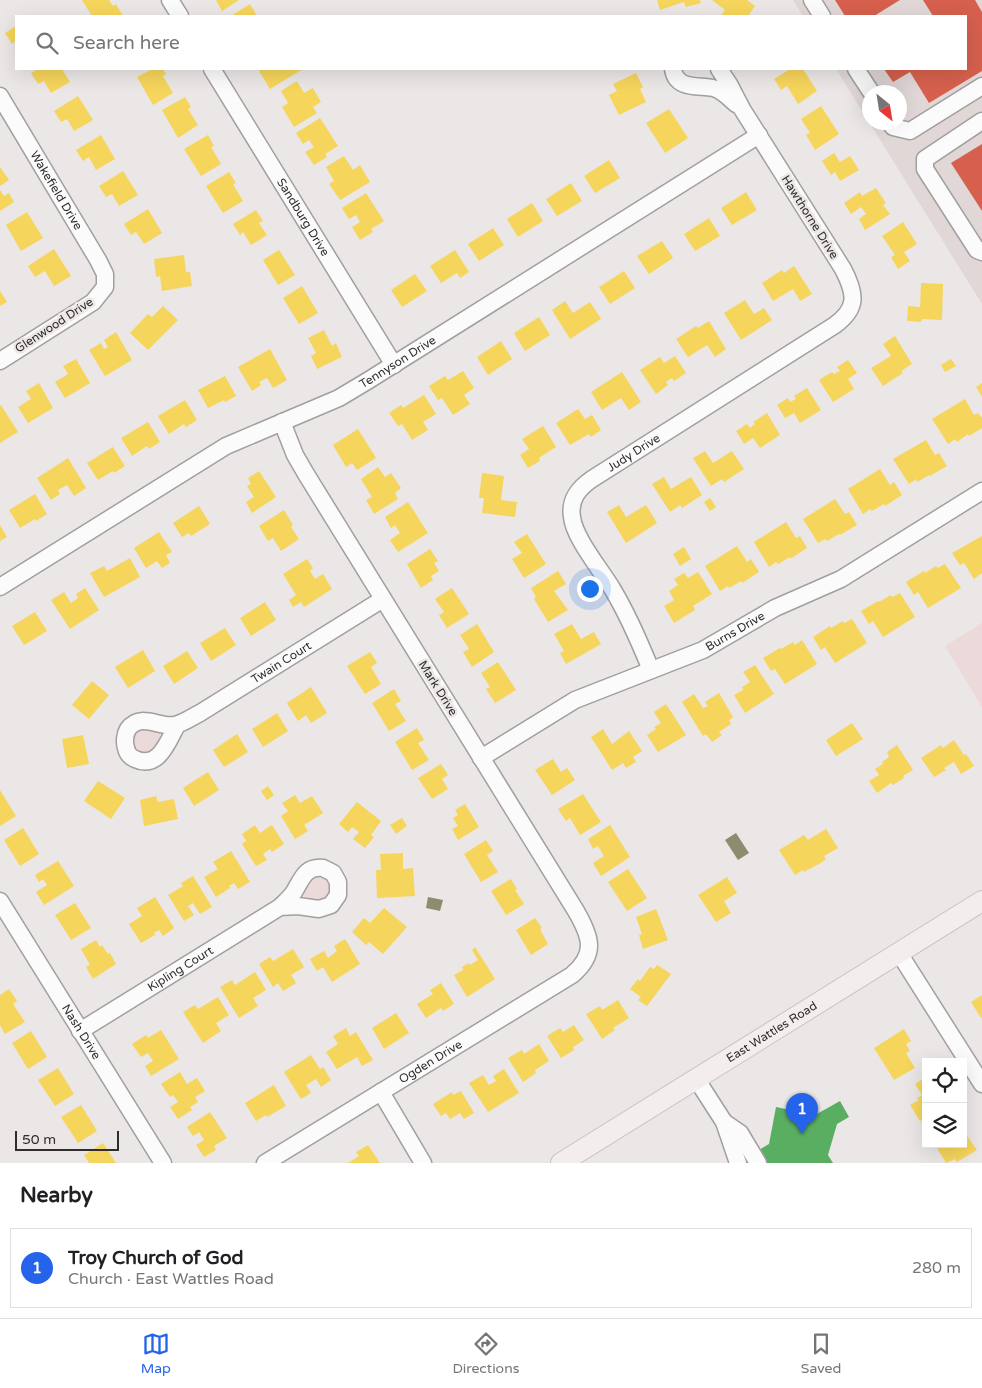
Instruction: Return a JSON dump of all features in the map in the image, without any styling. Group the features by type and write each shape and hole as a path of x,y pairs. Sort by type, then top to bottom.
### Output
{"main road":[{"name":"East Wattles Road","path":"561,1163 698,1080 982,902"}],"street":[{"path":"170,0 179,15"},
{"path":"812,0 821,15"},
{"name":"Sandburg Drive","path":"213,70 394,365"},
{"path":"673,70 676,78 683,84 720,91 742,109"},
{"path":"721,70 758,136"},
{"path":"857,70 866,85"},
{"path":"906,130 910,131 982,86"},
{"name":"Wakefield Drive","path":"0,96 98,260 104,274 105,287"},
{"path":"982,121 925,159 925,169 977,250 982,252"},
{"name":"Tennyson Drive","path":"0,587 226,446 339,398 758,136"},
{"name":"Hawthorne Drive","path":"758,136 850,282 853,302"},
{"name":"Glenwood Drive","path":"0,361 93,302 105,287"},
{"name":"Judy Drive","path":"651,670 618,599 573,524 571,509 576,494 582,486 592,479 834,325 844,318 853,302"},
{"name":"Mark Drive","path":"282,422 299,462 583,923 590,943 589,954"},
{"name":"Burns Drive","path":"481,758 575,700 703,650 775,608 841,579 982,491"},
{"name":"Twain Court","path":"177,725 200,713 383,599"},
{"name":"Nash Drive","path":"0,901 163,1163"},
{"name":"Kipling Court","path":"80,1031 280,908"},
{"path":"899,953 982,1084"},
{"name":"Ogden Drive","path":"265,1163 572,974 586,962 589,954"},
{"path":"698,1080 724,1122 738,1163"},
{"path":"381,1092 423,1163"},
{"path":"724,1122 740,1133 758,1163"}],"shaded area":[{"path":"793,0 982,0 982,304 874,130 907,130 907,85 862,85 862,111 837,70 967,70 967,15 802,15"},
{"path":"982,623 982,707 945,646"},
{"path":"142,729 157,731 161,735 156,748 146,754 137,749 132,743 134,736"},
{"path":"313,876 322,877 331,884 330,894 326,898 312,900 304,895 303,893"}],"building: Homes":[{"path":"82,0 109,0 113,6 116,4 122,15 91,15"},
{"path":"216,0 239,0 222,11"},
{"path":"657,0 700,0 701,3 686,7 684,2 660,10"},
{"path":"712,0 747,0 755,6 749,15 721,15 725,10"},
{"path":"250,4 256,15 233,15"},
{"path":"15,27 15,42 12,44 5,33"},
{"path":"36,70 63,70 70,82 51,93 44,81 38,84 31,73"},
{"path":"150,70 164,70 166,74 163,76 173,93 153,105 137,77"},
{"path":"260,70 301,70 270,89 259,71"},
{"path":"788,70 804,70 817,91 798,104 787,86 781,90 774,79"},
{"path":"636,73 643,87 640,89 646,102 619,115 609,95 617,91 613,84"},
{"path":"297,81 304,93 313,88 321,102 313,107 317,113 294,127 282,107 288,103 281,91"},
{"path":"78,96 93,120 74,131 67,119 61,122 54,111"},
{"path":"185,97 191,107 188,109 198,125 178,138 162,110"},
{"path":"821,106 839,134 815,150 806,135 810,133 801,119"},
{"path":"669,109 688,138 665,153 646,123"},
{"path":"320,118 338,146 325,154 327,157 314,165 305,152 314,147 309,140 303,144 296,133"},
{"path":"101,135 115,159 96,170 89,157 83,161 76,150"},
{"path":"208,135 214,146 211,147 221,164 201,176 184,149"},
{"path":"834,153 840,162 850,156 859,170 840,181 835,172 831,175 822,161"},
{"path":"344,156 353,170 360,165 370,182 340,200 329,184 334,181 326,167"},
{"path":"609,160 620,178 595,193 584,176"},
{"path":"0,167 9,180 0,186"},
{"path":"123,171 138,195 119,206 112,194 106,197 99,186"},
{"path":"229,172 236,183 233,184 243,201 223,213 206,186"},
{"path":"571,183 582,201 557,216 546,199"},
{"path":"876,188 886,203 883,205 890,214 865,230 859,219 866,214 861,207 851,214 844,203 860,192 862,196"},
{"path":"0,190 4,196 9,193 14,202 0,211"},
{"path":"746,192 757,210 732,225 721,208"},
{"path":"366,193 384,221 371,229 373,232 360,240 352,227 360,222 356,215 349,219 342,208"},
{"path":"532,203 543,221 518,237 507,219"},
{"path":"148,209 162,233 144,244 136,232 131,235 124,224"},
{"path":"256,210 263,221 259,223 267,235 251,245 243,232 240,235 233,224"},
{"path":"27,212 43,238 21,251 6,225"},
{"path":"709,218 720,236 695,251 684,234"},
{"path":"903,222 917,244 904,252 910,261 898,269 891,257 895,255 882,236"},
{"path":"493,228 504,245 479,261 468,244"},
{"path":"662,241 673,258 649,274 637,256"},
{"path":"54,249 71,276 54,286 45,271 35,277 28,266"},
{"path":"279,250 295,275 278,285 263,260"},
{"path":"455,250 469,272 460,278 457,273 441,283 430,266"},
{"path":"184,255 186,272 190,272 192,286 162,291 160,276 156,277 154,259"},
{"path":"794,266 812,294 800,301 793,289 773,301 762,283 782,270 784,273"},
{"path":"624,271 635,288 610,304 599,287"},
{"path":"415,274 427,291 402,307 391,290"},
{"path":"921,283 943,284 942,320 922,319 921,322 907,321 908,306 920,307"},
{"path":"302,286 318,313 299,324 283,298"},
{"path":"0,291 7,302 0,306"},
{"path":"745,300 754,314 764,308 772,320 741,340 724,313"},
{"path":"565,301 573,313 590,302 601,319 570,339 552,310"},
{"path":"163,306 178,320 148,350 130,333 148,314 152,317"},
{"path":"539,317 550,335 525,351 514,333"},
{"path":"709,321 726,349 715,357 707,345 688,357 676,339 696,326 698,328"},
{"path":"324,330 332,346 336,343 342,357 317,369 311,356 316,353 308,338"},
{"path":"116,332 132,360 105,376 89,350 101,343 104,349 108,347 104,340"},
{"path":"895,336 912,364 901,371 903,373 883,386 871,368 891,356 883,344"},
{"path":"501,341 512,359 488,375 477,357"},
{"path":"270,349 287,380 273,388 267,378 259,382 261,385 252,391 238,367"},
{"path":"675,356 686,373 674,381 672,378 666,382 668,385 656,394 640,370 660,357 664,363"},
{"path":"76,359 90,383 65,398 55,382 68,374 63,366"},
{"path":"951,359 956,366 945,372 941,365"},
{"path":"848,360 857,373 848,379 854,389 833,402 819,380 832,372 834,374 840,371 837,367"},
{"path":"463,371 474,388 464,395 470,404 453,415 442,398 438,400 429,386 445,376 448,380"},
{"path":"622,372 641,402 629,410 621,398 602,410 591,392"},
{"path":"225,376 236,396 208,408 198,390"},
{"path":"39,383 53,408 28,423 18,407 31,399 26,391"},
{"path":"982,383 982,397 976,387"},
{"path":"807,388 821,410 800,423 794,413 785,418 777,405 788,398 790,402 796,399 794,396"},
{"path":"424,395 436,414 423,422 428,430 412,440 402,424 398,426 389,413 401,405 403,408"},
{"path":"965,399 974,415 978,413 982,418 982,428 969,436 968,434 957,442 955,439 948,444 932,419"},
{"path":"185,400 197,420 186,427 184,424 169,434 158,416"},
{"path":"0,406 18,432 0,443"},
{"path":"578,409 585,419 592,415 601,430 591,437 589,434 570,445 556,423"},
{"path":"767,413 780,435 760,448 753,438 744,444 736,431 747,424 750,428 755,424 753,422"},
{"path":"148,422 160,442 149,449 147,446 132,456 121,438"},
{"path":"543,426 556,447 539,458 540,461 528,468 520,455 529,449 522,439"},
{"path":"358,429 376,458 357,470 352,463 346,467 333,445"},
{"path":"926,440 935,455 939,453 947,466 930,476 917,482 916,479 909,484 893,459"},
{"path":"113,447 125,466 98,480 87,463"},
{"path":"705,451 713,463 732,451 744,469 724,482 722,479 711,486 693,458"},
{"path":"68,458 86,488 74,496 67,485 58,490 60,494 51,500 37,478"},
{"path":"378,467 385,477 391,473 401,488 395,493 398,499 374,514 366,500 372,497 361,479"},
{"path":"880,469 890,485 894,482 902,495 885,506 884,504 872,511 870,509 863,514 848,489"},
{"path":"259,471 276,497 252,513 246,502 254,497 247,486 251,484 248,478"},
{"path":"482,473 504,476 501,500 517,502 515,517 482,513 484,498 479,498"},
{"path":"664,477 671,489 691,477 702,495 682,508 680,505 670,512 652,484"},
{"path":"35,494 47,514 20,528 9,510"},
{"path":"710,498 716,507 710,511 704,502"},
{"path":"835,499 845,514 849,512 857,525 827,541 825,539 818,543 803,519"},
{"path":"408,502 428,533 398,552 390,540 400,533 395,525 391,528 385,517"},
{"path":"619,505 626,517 646,505 657,523 626,543 607,512"},
{"path":"199,506 210,524 191,536 189,533 182,537 173,523"},
{"path":"284,510 293,525 291,527 299,539 281,551 273,538 268,541 259,526"},
{"path":"786,522 796,538 800,536 807,548 790,559 790,557 778,564 776,562 769,567 754,542"},
{"path":"0,525 7,537 0,541"},
{"path":"159,532 172,552 166,555 170,563 162,568 157,561 146,568 134,548"},
{"path":"527,534 546,564 524,578 512,559 522,553 514,542"},
{"path":"982,536 982,573 974,579 964,563 960,565 952,553"},
{"path":"737,546 747,562 751,559 759,572 742,583 741,581 720,591 705,566"},
{"path":"684,547 691,559 680,566 673,554"},
{"path":"430,549 438,561 434,563 439,571 431,576 433,580 421,588 407,564"},
{"path":"130,558 140,577 104,597 90,573 104,566 107,571"},
{"path":"307,559 313,568 310,571 315,579 323,574 332,589 304,607 301,602 293,607 289,600 296,595 283,574"},
{"path":"945,564 961,588 928,608 918,592 914,595 906,582 924,571 925,573 936,566 938,568"},
{"path":"558,571 566,584 554,591 568,610 548,622 534,599 536,597 531,588"},
{"path":"698,572 712,594 693,606 695,610 674,623 664,606 674,600 669,591 678,585 674,579 684,573 688,578"},
{"path":"85,588 99,610 70,629 51,600 64,592 71,603 78,598 76,594"},
{"path":"452,588 469,614 447,628 439,615 444,612 435,599"},
{"path":"900,593 915,617 883,637 873,621 869,624 861,611 891,595 892,597"},
{"path":"265,602 276,620 251,636 240,618"},
{"path":"35,612 47,631 24,645 12,626"},
{"path":"852,619 867,643 835,663 825,647 821,650 813,637 830,626 831,628 843,621 844,623"},
{"path":"477,624 494,652 472,667 463,652 469,649 460,635"},
{"path":"572,624 581,639 594,632 601,644 566,664 560,653 564,651 554,634"},
{"path":"225,628 236,645 211,661 200,643"},
{"path":"802,640 817,664 785,684 775,669 771,671 763,658 793,642 795,645"},
{"path":"143,650 155,671 128,688 115,667"},
{"path":"187,651 198,668 174,684 163,666"},
{"path":"370,652 377,663 371,667 381,684 365,694 347,666"},
{"path":"498,662 516,690 495,703 486,689 490,687 481,673"},
{"path":"755,665 774,694 745,713 734,695 743,690 742,687 750,682 743,672"},
{"path":"92,681 109,695 89,719 72,705"},
{"path":"311,687 327,713 311,723 306,715 298,721 287,703"},
{"path":"394,689 401,701 395,704 406,721 389,731 372,703"},
{"path":"719,693 733,717 729,720 731,724 719,732 722,735 712,742 706,734 703,736 682,702 694,694 703,708 708,706 705,702"},
{"path":"666,704 686,735 658,752 647,735 656,729 654,727 661,723 654,712"},
{"path":"277,713 288,731 263,747 252,729"},
{"path":"852,723 863,739 836,756 826,740"},
{"path":"417,728 424,740 418,743 429,760 412,770 395,742"},
{"path":"603,729 612,744 629,731 642,751 633,757 636,762 626,768 623,763 612,770 591,737"},
{"path":"237,734 248,752 224,767 213,750"},
{"path":"83,735 89,764 67,768 62,739"},
{"path":"954,740 974,766 961,774 954,762 944,768 946,770 934,777 921,758 941,745 943,748"},
{"path":"897,745 913,770 903,776 904,778 893,785 891,783 877,793 869,781 879,775 875,769 889,757 887,752"},
{"path":"553,759 561,772 567,768 575,780 552,795 535,770"},
{"path":"441,764 448,775 442,779 448,789 432,799 418,778"},
{"path":"208,772 219,790 194,806 183,788"},
{"path":"98,781 125,798 111,819 84,801"},
{"path":"268,786 274,795 267,800 261,791"},
{"path":"0,790 16,816 0,826"},
{"path":"583,794 601,822 580,835 570,818 566,821 558,809"},
{"path":"295,795 300,803 312,796 323,813 304,825 308,831 295,839 281,816 288,811 282,803"},
{"path":"156,796 158,802 174,799 178,819 144,826 140,800"},
{"path":"357,802 381,821 371,835 374,837 365,848 353,839 359,832 352,827 348,832 339,824"},
{"path":"465,804 479,827 458,840 452,829 458,826 453,818 458,815 455,810"},
{"path":"402,818 407,826 396,834 390,825"},
{"path":"255,825 260,833 272,825 284,844 272,852 270,849 263,854 267,860 256,866 242,844 246,841 242,834"},
{"path":"610,825 630,857 601,876 593,863 604,856 598,846 593,849 588,839"},
{"path":"23,828 39,854 20,866 4,840"},
{"path":"826,829 838,848 824,856 826,859 819,864 795,875 779,850 804,835 808,840"},
{"path":"486,840 493,851 487,855 498,872 481,882 464,854"},
{"path":"231,851 250,882 238,889 234,883 216,897 204,877 218,869 213,862"},
{"path":"403,853 403,869 413,868 415,896 377,898 376,870 381,870 380,854"},
{"path":"58,861 74,886 44,905 36,892 47,885 43,879 39,882 35,875"},
{"path":"628,869 647,898 627,911 608,882"},
{"path":"193,876 212,907 200,914 193,903 188,906 194,915 184,921 168,895 183,886 181,883"},
{"path":"727,877 737,893 724,901 731,913 716,922 698,895"},
{"path":"511,879 517,889 515,890 524,904 506,915 491,891"},
{"path":"155,897 174,928 163,936 159,930 154,933 155,935 141,943 129,924 142,916 137,908"},
{"path":"75,903 91,928 71,940 55,915"},
{"path":"384,908 407,927 383,954 369,942 366,945 352,932 364,918 370,923"},
{"path":"656,909 668,940 643,949 639,935 642,934 636,917"},
{"path":"535,918 542,928 540,929 548,944 531,955 516,930"},
{"path":"345,939 360,964 332,982 323,967 317,971 310,959 324,951 328,958 337,951 334,946"},
{"path":"96,940 100,947 102,945 108,954 110,953 116,964 93,979 86,967 90,965 81,949"},
{"path":"475,947 495,979 467,997 454,975 463,970 462,967 478,960 472,950"},
{"path":"293,949 304,967 291,975 296,983 283,991 278,983 273,987 259,964 270,957 273,961"},
{"path":"657,965 671,974 647,1006 638,1000 641,997 630,989 638,979 640,981 650,967 654,969"},
{"path":"255,972 266,990 253,998 258,1006 239,1018 220,987 232,980 235,985"},
{"path":"441,983 454,1004 443,1011 441,1008 426,1018 417,1004 433,994 430,990"},
{"path":"9,989 17,1001 13,1004 25,1022 5,1034 0,1025 0,995"},
{"path":"982,995 982,1017 981,1018 971,1002"},
{"path":"218,997 229,1015 216,1023 221,1031 203,1043 183,1012 195,1005 198,1009"},
{"path":"618,1000 629,1018 613,1028 615,1030 602,1039 586,1014 600,1006 602,1010"},
{"path":"396,1013 409,1033 384,1049 372,1028"},
{"path":"574,1025 584,1040 573,1047 574,1050 561,1058 547,1036 560,1028 563,1032"},
{"path":"346,1028 350,1036 356,1032 373,1060 362,1066 357,1057 337,1069 326,1052 338,1044 333,1036"},
{"path":"904,1029 911,1041 906,1044 910,1051 906,1053 915,1068 894,1080 874,1048"},
{"path":"161,1030 179,1059 151,1076 145,1066 153,1061 148,1053 141,1057 132,1044 146,1035 148,1038"},
{"path":"31,1031 47,1057 28,1069 12,1043"},
{"path":"539,1044 549,1061 535,1070 536,1073 523,1082 508,1058 522,1050 524,1054"},
{"path":"311,1055 320,1069 323,1067 331,1080 321,1087 316,1079 306,1085 311,1093 301,1099 284,1072"},
{"path":"58,1068 74,1094 55,1106 38,1080"},
{"path":"504,1069 519,1093 488,1112 469,1083 483,1075 489,1085 496,1081 493,1076"},
{"path":"180,1072 187,1084 197,1078 205,1091 195,1097 198,1102 190,1107 192,1110 178,1119 170,1107 178,1102 173,1095 170,1097 161,1084"},
{"path":"922,1080 922,1095 915,1084"},
{"path":"274,1085 286,1106 256,1121 245,1103"},
{"path":"461,1091 474,1113 464,1119 460,1113 450,1119 446,1113 441,1116 433,1104 452,1092 453,1095"},
{"path":"922,1095 922,1120 920,1121 910,1105 919,1100 917,1098"},
{"path":"81,1105 97,1131 78,1143 61,1117"},
{"path":"210,1112 227,1138 214,1146 216,1150 204,1157 196,1145 204,1140 199,1132 193,1136 187,1127"},
{"path":"967,1136 977,1150 957,1162 955,1159 946,1163 937,1148 967,1148"},
{"path":"103,1143 116,1163 89,1163 84,1155"},
{"path":"368,1145 380,1163 348,1163 359,1156 356,1152"}],"building: Shops":[{"path":"835,0 900,0 876,15 844,15"},
{"path":"923,0 975,0 982,12 982,71 929,103 910,72 893,82 885,70 967,70 967,15 932,15"},
{"path":"982,144 982,211 951,163"}],"building: Public":[{"path":"840,1101 849,1117 837,1124 828,1155 833,1163 747,1163 745,1158 769,1144 776,1107 815,1115"}],"building: Industry":[{"path":"736,833 749,853 738,860 725,840"},
{"path":"428,897 443,900 440,911 426,908"}],"place":[{"name":"Troy Church of God","path":"802,1134"}]}
